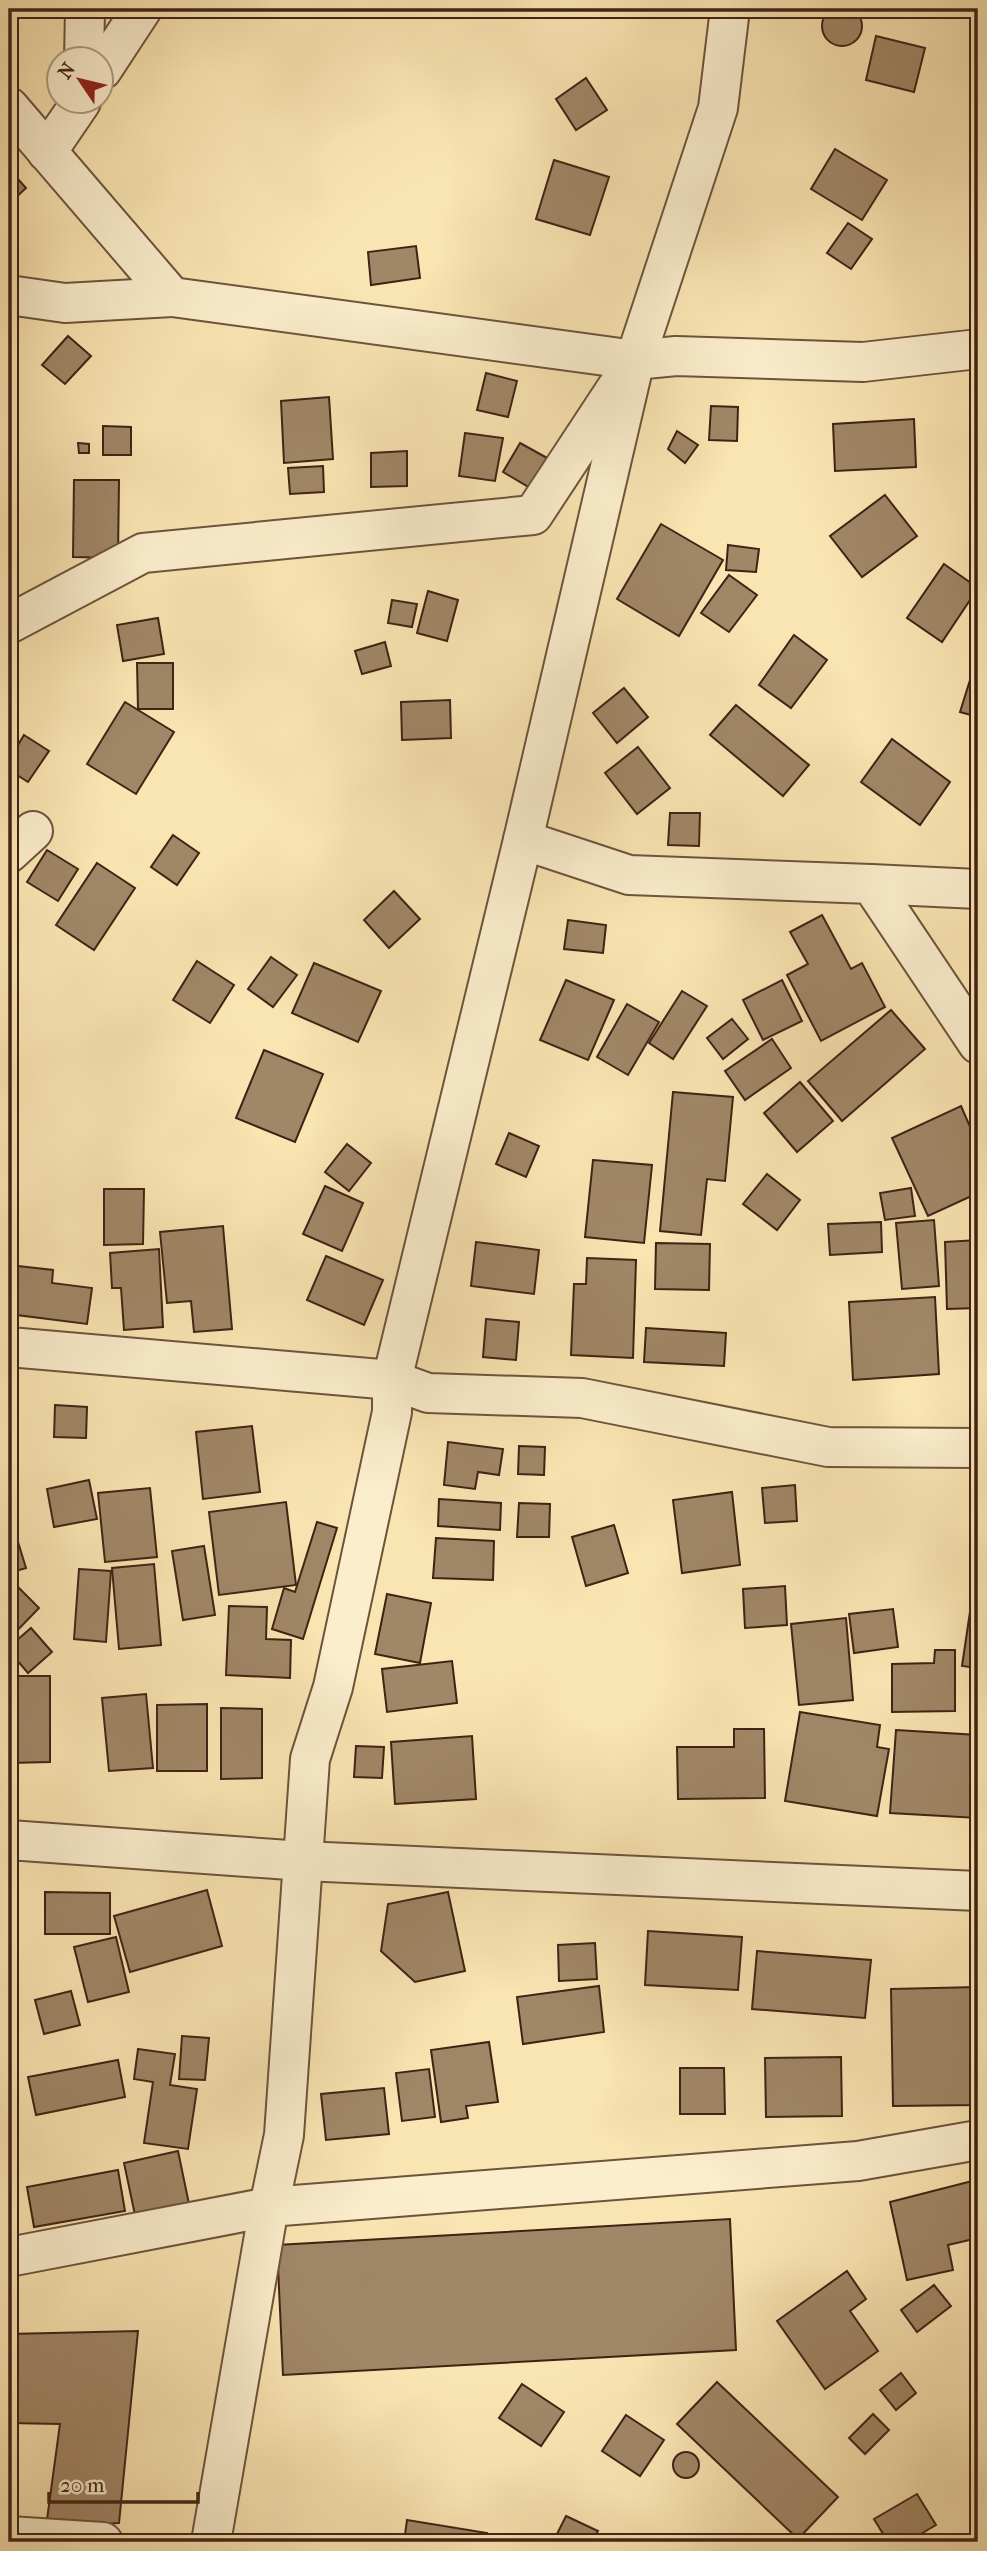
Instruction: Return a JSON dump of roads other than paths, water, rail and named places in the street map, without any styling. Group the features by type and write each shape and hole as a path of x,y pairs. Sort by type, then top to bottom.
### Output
{"street":[{"path":"84,46 85,9"},
{"path":"116,49 142,9"},
{"path":"211,2542 284,2135 310,1759 336,1674 391,1412 392,1380 523,840 635,360 718,108 730,9"},
{"path":"9,107 172,298"},
{"path":"47,152 71,116"},
{"path":"9,295 65,303 172,298 635,360 676,356 863,362 978,349"},
{"path":"9,624 143,553 533,515 635,360"},
{"path":"523,840 629,875 978,889"},
{"path":"870,884 978,1044"},
{"path":"9,1347 392,1380 428,1393 582,1398 828,1447 978,1448"},
{"path":"9,1840 303,1861 978,1891"},
{"path":"9,2257 269,2207 858,2161 978,2140"},
{"path":"9,2536 103,2542"}]}
